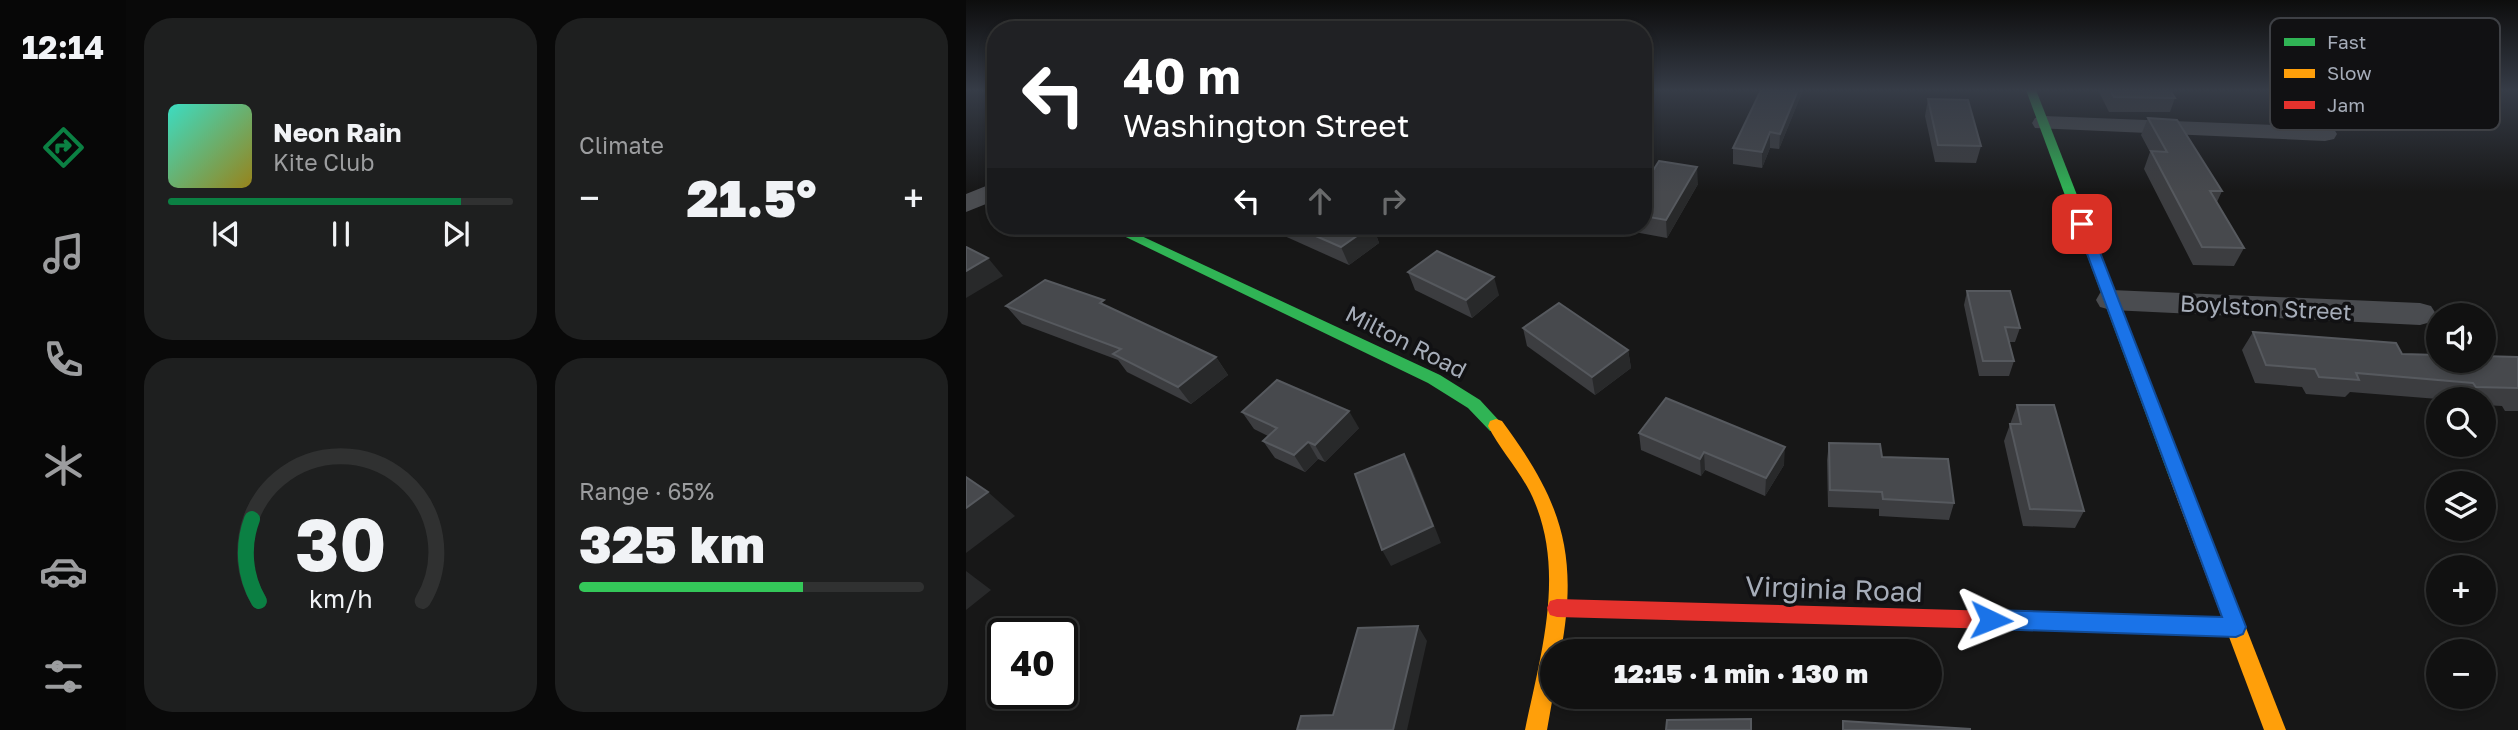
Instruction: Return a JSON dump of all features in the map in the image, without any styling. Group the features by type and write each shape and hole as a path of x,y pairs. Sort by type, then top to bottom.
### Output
{"street":[{"path":"2044,124 2275,730"},
{"path":"2071,124 2325,134"},
{"path":"966,204 987,194"},
{"name":"Milton Road","path":"1129,235 1409,366 1477,407 1494,424 1525,465 1547,510 1560,560 1557,608 1536,730"},
{"name":"Boylston Street","path":"2111,300 2420,314"},
{"name":"Virginia Road","path":"1557,608 2236,627"}],"building":[{"path":"1745,124 1784,124 1780,134 1770,132 1762,152 1733,148"},
{"path":"1933,124 1975,124 1981,146 1938,145"},
{"path":"2151,124 2180,124 2222,191 2210,191 2244,248 2202,247 2151,151 2167,152"},
{"path":"1659,161 1697,167 1666,220 1652,218 1652,172"},
{"path":"1314,235 1358,235 1341,247"},
{"path":"966,247 988,258 966,271"},
{"path":"1437,251 1494,277 1466,300 1408,272"},
{"path":"1045,280 1104,300 1100,303 1216,357 1178,387 1113,354 1121,349 1006,306"},
{"path":"1967,291 2010,291 2020,328 2005,327 2014,361 1983,361"},
{"path":"1559,303 1628,350 1592,377 1523,328"},
{"path":"2253,332 2396,343 2402,354 2426,355 2426,373 2496,373 2496,356 2518,357 2518,388 2476,387 2473,383 2356,373 2359,380 2319,377 2315,369 2266,365"},
{"path":"1277,380 1349,411 1315,445 1308,442 1294,455 1263,441 1277,428 1242,412"},
{"path":"1666,398 1785,447 1766,478 1704,452 1700,459 1639,433"},
{"path":"2017,405 2054,405 2084,511 2030,509 2010,424 2021,424"},
{"path":"1829,443 1880,444 1882,457 1948,459 1954,503 1883,499 1882,492 1830,490"},
{"path":"1404,454 1433,526 1382,550 1355,474"},
{"path":"966,477 988,492 966,508"},
{"path":"1418,626 1393,730 1297,730 1301,716 1333,715 1358,628"},
{"path":"1751,719 1751,730 1666,730 1667,720"},
{"path":"1843,721 1970,729 1970,730 1843,730"}],"traffic: fast":[{"path":"2044,124 2178,477"},
{"path":"1129,235 1434,379 1474,404 1496,426"},
{"path":"2032,621 2236,627"}],"traffic: slow":[{"path":"1496,426 1525,466 1544,503 1555,538 1559,572 1558,607 1536,730"},
{"path":"2178,477 2275,730"}],"traffic: jam":[{"path":"1557,608 2032,621"}],"route":[{"path":"1991,620 2236,627 2082,224"}]}
